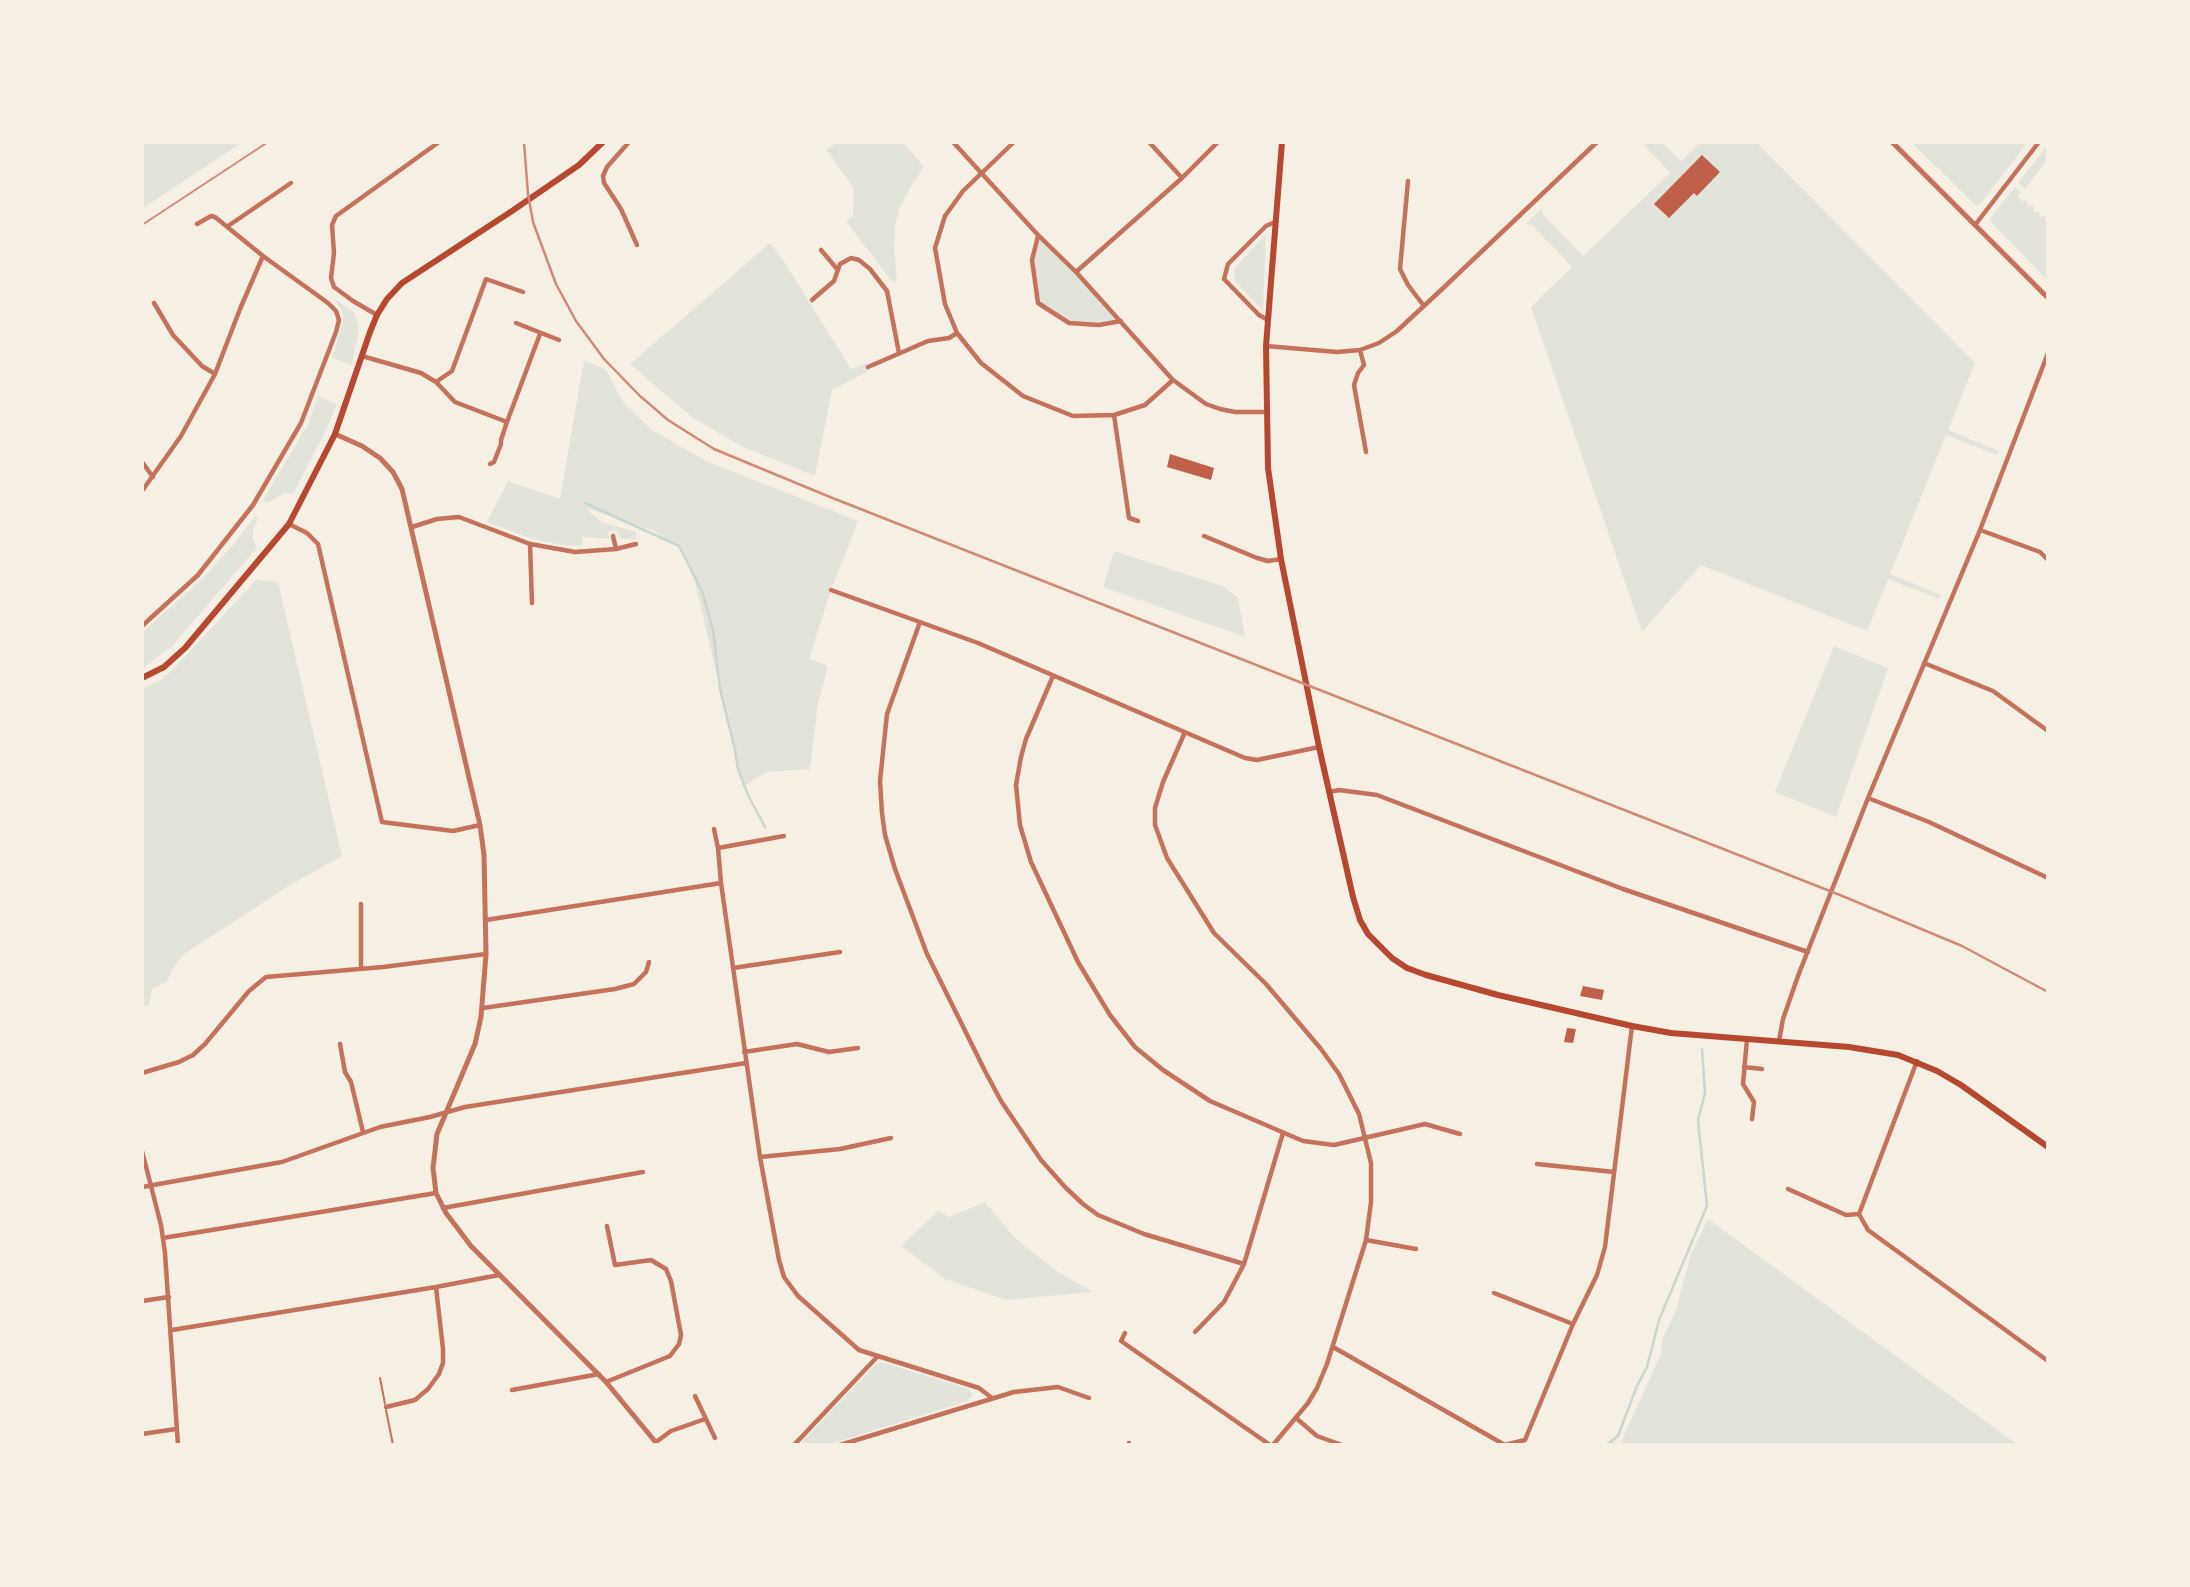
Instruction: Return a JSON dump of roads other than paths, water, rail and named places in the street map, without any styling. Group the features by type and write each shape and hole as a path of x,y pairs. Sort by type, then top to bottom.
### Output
{"main road":[{"path":"142,678 164,667 185,648 289,524 335,434 377,315 387,299 402,283 579,165 603,142"},
{"path":"1282,142 1266,345 1268,468 1281,559 1319,747 1360,920 1373,941 1392,958 1415,971 1461,986 1632,1026 1671,1033 1874,1050 1917,1061 1961,1085 2048,1147"}],"street":[{"path":"377,315 334,287 331,278 334,253 332,225 336,216 439,142"},
{"path":"629,142 607,167 603,176 604,183 621,209 637,245"},
{"path":"953,142 1173,380 1206,404 1220,409 1266,412"},
{"path":"1014,142 963,191 945,216 935,248 945,304 957,333 981,363 1023,396 1073,416 1114,415 1144,405 1173,380"},
{"path":"1150,142 1182,178"},
{"path":"1076,272 1182,178 1218,142"},
{"path":"1266,345 1338,352 1371,347 1388,337 1597,142"},
{"path":"1892,142 2048,298"},
{"path":"1975,225 2039,142"},
{"path":"1408,181 1400,269 1424,306"},
{"path":"227,227 290,183"},
{"path":"142,626 198,575 253,505 301,423 339,320 328,303 263,256 220,220 211,216 197,224"},
{"path":"1268,320 1259,315 1224,279 1228,264 1266,226 1275,222"},
{"path":"1038,235 1032,260 1038,303 1069,323 1099,325 1121,321"},
{"path":"821,250 838,270"},
{"path":"142,491 181,436 215,374 263,256"},
{"path":"812,299 834,281 840,264 851,258 859,260 870,269 887,291 899,353"},
{"path":"436,382 452,371 486,279 523,292"},
{"path":"154,303 173,335 202,366 215,374"},
{"path":"516,323 559,341"},
{"path":"868,367 929,341 949,338 957,333"},
{"path":"490,464 494,462 501,444 540,334"},
{"path":"1360,350 1364,365 1354,385 1366,452"},
{"path":"1779,1041 1783,1019 1868,798 1980,530 2048,353"},
{"path":"362,356 421,373 436,382 455,402 507,422"},
{"path":"1114,415 1129,518 1138,522"},
{"path":"335,434 380,457 393,471 402,489 480,825 484,855 486,954 483,1009 475,1044 439,1128 433,1175 436,1193 443,1208 463,1235 499,1275 599,1374 657,1444 671,1431 705,1419"},
{"path":"142,462 153,477"},
{"path":"412,527 437,519 458,517 530,544 575,552 616,549 636,544"},
{"path":"289,524 307,533 318,544 382,822 453,831 480,825"},
{"path":"1980,530 2040,552 2048,560"},
{"path":"613,536 616,549"},
{"path":"1204,536 1257,558 1268,561 1281,559"},
{"path":"530,544 532,603"},
{"path":"831,590 1002,653 1251,760 1319,747"},
{"path":"920,622 887,714 880,781 885,835 927,954 985,1071 1001,1101 1035,1152 1083,1204 1105,1218 1144,1234 1244,1264"},
{"path":"1924,663 1993,691 2048,731"},
{"path":"1053,676 1021,757 1016,786 1020,825 1031,862 1068,943 1120,1029 1144,1056 1187,1087 1210,1101 1303,1141 1334,1145 1425,1124 1460,1134"},
{"path":"1125,1333 1121,1341 1271,1445 1296,1418 1317,1388 1366,1240 1370,1220 1372,1183 1366,1137 1353,1099 1333,1065 1276,995 1214,933 1171,865 1155,825 1157,800 1185,732"},
{"path":"1329,792 1339,790 1377,795 1623,889 1808,952"},
{"path":"1868,798 1929,822 2048,878"},
{"path":"714,829 760,1157 779,1260 787,1281 798,1296 855,1347 877,1357 979,1388 992,1398"},
{"path":"718,848 784,836"},
{"path":"486,920 721,883"},
{"path":"361,904 361,969"},
{"path":"733,968 840,952"},
{"path":"142,1073 193,1055 263,978 279,974 361,969 486,954"},
{"path":"483,1009 634,984 646,972 649,962"},
{"path":"1332,1347 1505,1445 1525,1440 1573,1324 1597,1275 1605,1247 1632,1026"},
{"path":"1747,1038 1743,1084 1754,1102 1752,1119"},
{"path":"340,1044 345,1072 351,1082 363,1132"},
{"path":"744,1052 797,1044 830,1052 858,1048"},
{"path":"1917,1061 1860,1214 1868,1230 2048,1361"},
{"path":"142,1187 282,1162 363,1132 465,1107 746,1063"},
{"path":"1744,1067 1762,1069"},
{"path":"1195,1332 1224,1302 1244,1264 1283,1133"},
{"path":"760,1157 840,1149 891,1138"},
{"path":"142,1151 163,1238 172,1330 178,1445"},
{"path":"1537,1164 1614,1172"},
{"path":"443,1208 643,1172"},
{"path":"1788,1189 1846,1215 1860,1214"},
{"path":"163,1238 436,1193"},
{"path":"606,1382 670,1356 677,1348 681,1335 671,1281 666,1269 651,1260 615,1265 607,1226"},
{"path":"1366,1240 1416,1249"},
{"path":"172,1330 499,1275"},
{"path":"386,1407 415,1400 439,1374 443,1349 436,1287"},
{"path":"1494,1293 1573,1324"},
{"path":"142,1301 169,1297"},
{"path":"794,1445 877,1357"},
{"path":"512,1390 599,1374"},
{"path":"840,1445 1022,1391 1053,1387 1089,1398"},
{"path":"695,1396 715,1438"},
{"path":"1296,1418 1317,1436 1342,1445"},
{"path":"142,1434 176,1429"}],"lane":[{"path":"380,1378 393,1445"}],"waterway":[{"path":"585,503 679,546 702,591 713,630 720,689 738,769 765,827"},
{"path":"1606,1445 1618,1436 1647,1367 1659,1320 1707,1206 1698,1120 1705,1093 1702,1049"}],"tram line":[{"path":"142,225 268,142"}],"railway":[{"path":"524,142 533,222 556,284 576,321 604,359 640,396 668,420 714,449 1840,895 1962,946 2048,992"}]}
